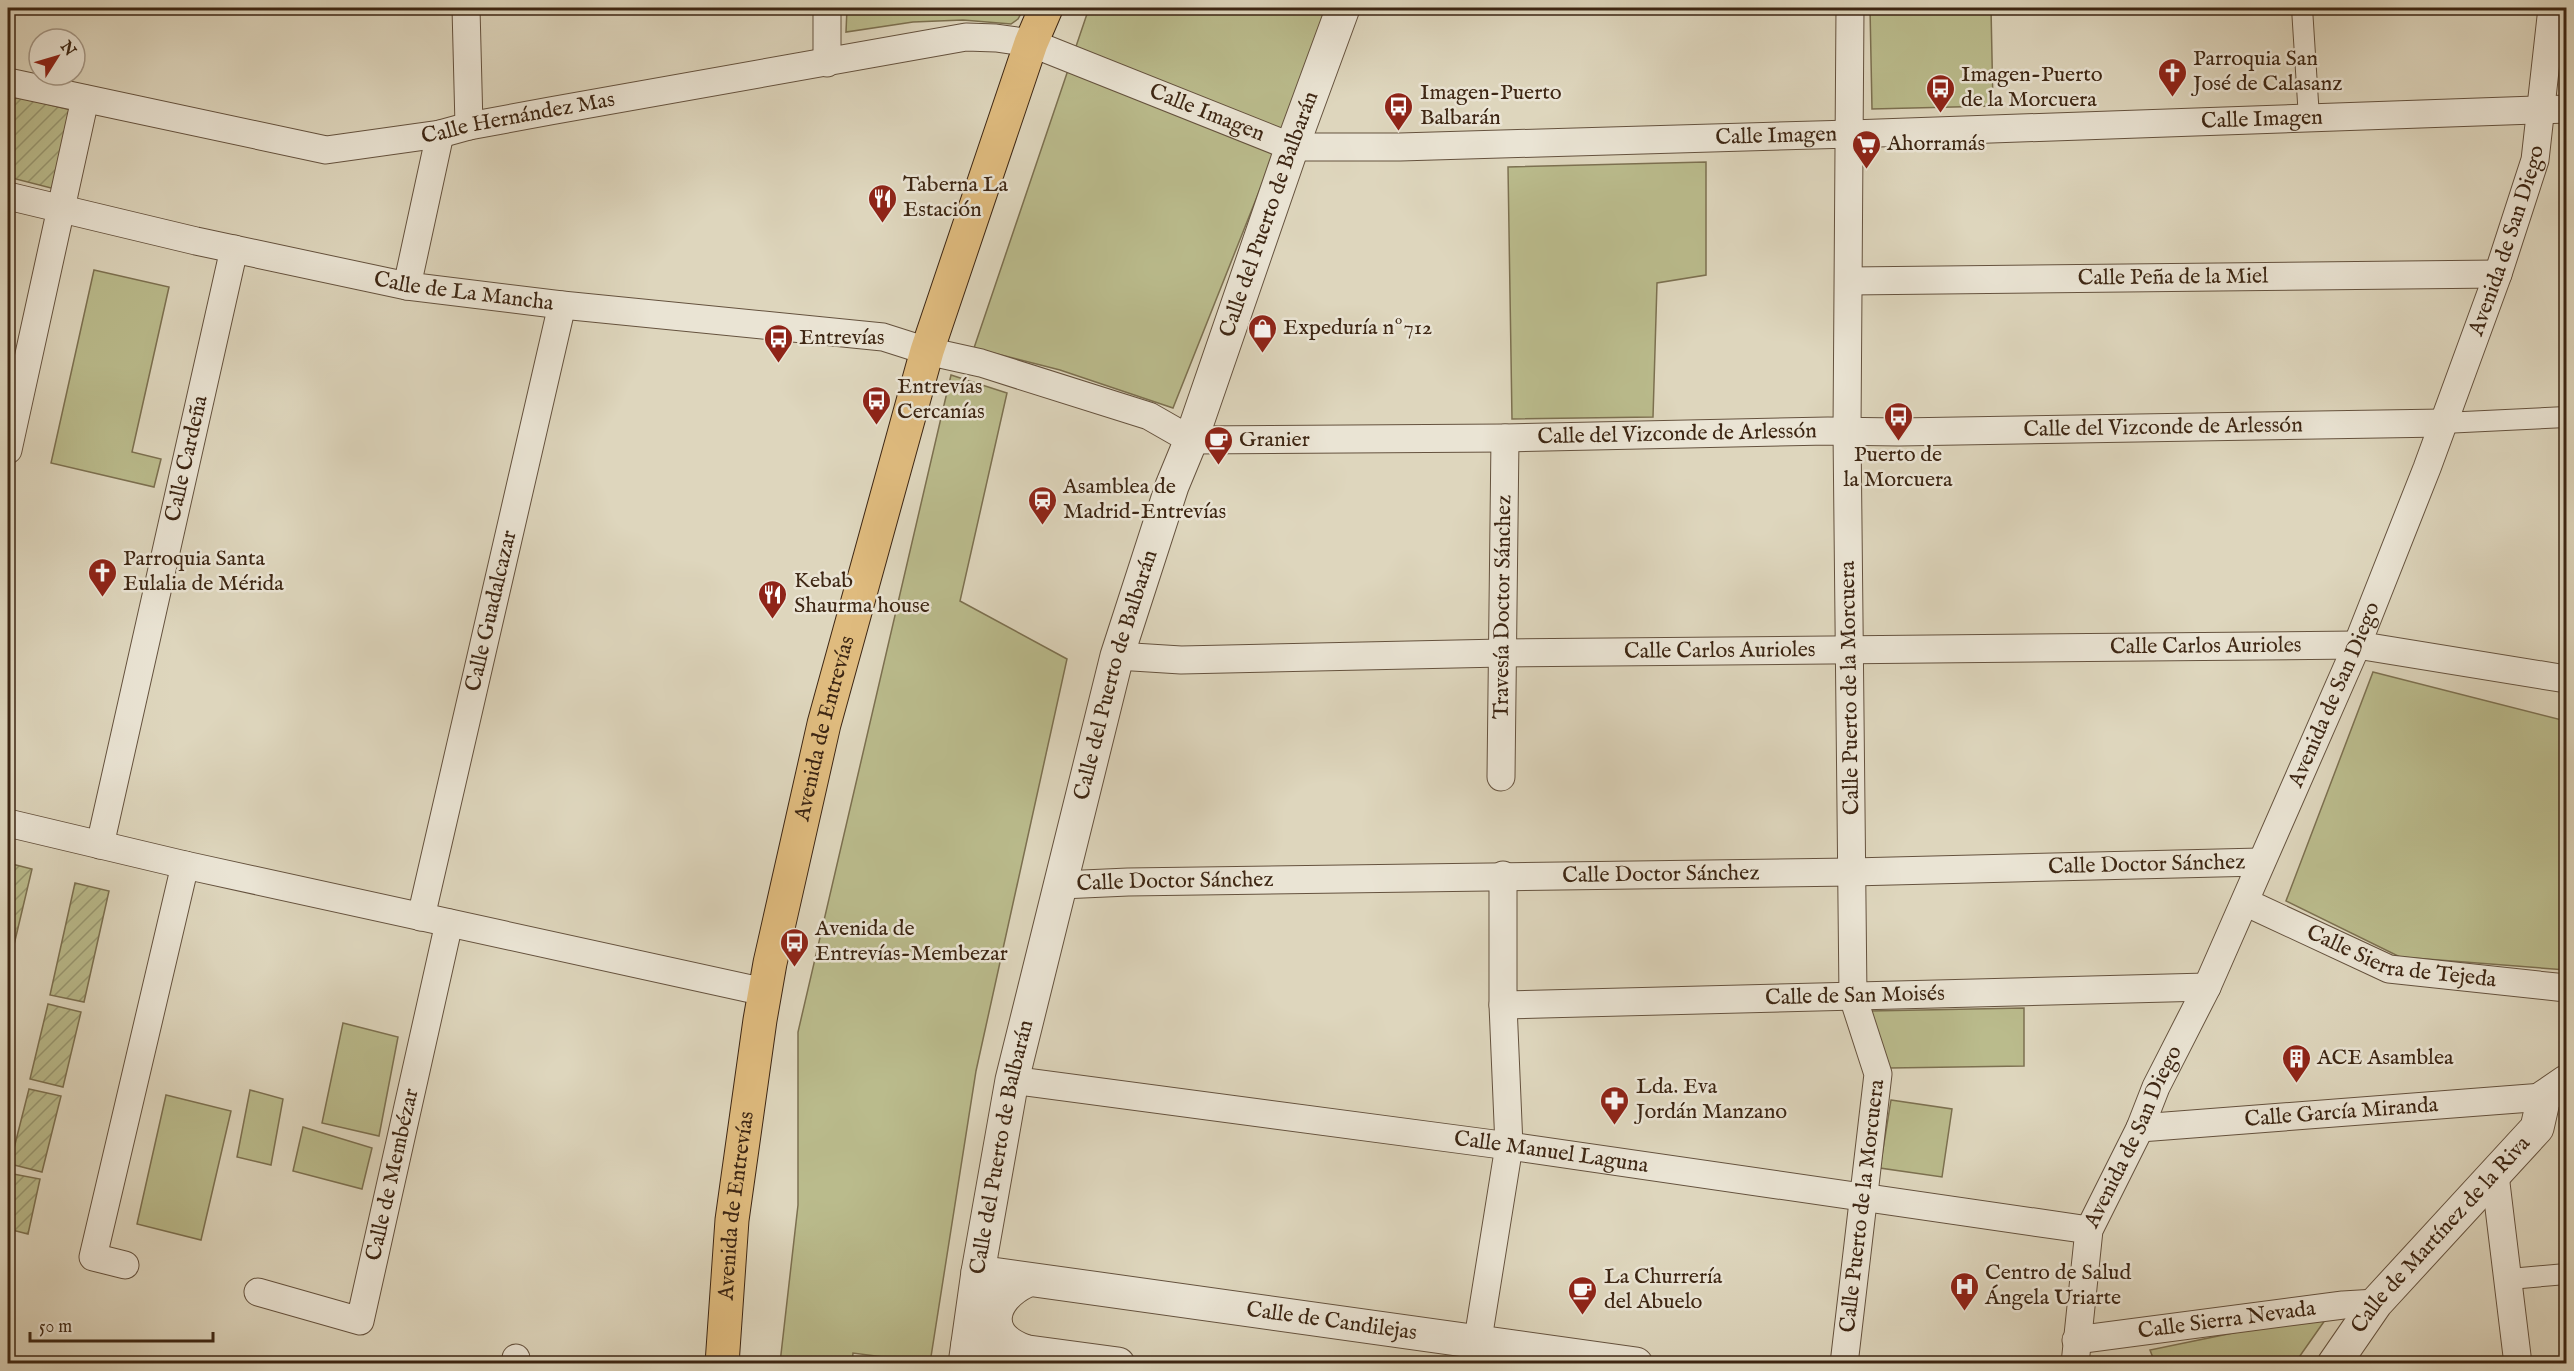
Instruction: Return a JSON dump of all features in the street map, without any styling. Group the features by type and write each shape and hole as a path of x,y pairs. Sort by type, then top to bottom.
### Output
{"main road":[{"name":"Avenida de Entrevías","path":"722,1364 732,1220 765,992 824,724 927,351 1031,44 1046,8"}],"street":[{"path":"466,8 469,126"},
{"path":"827,8 827,63"},
{"name":"Calle del Puerto de Balbarán","path":"967,1354 978,1272 1012,1080 1117,656 1172,486 1191,440 1292,147 1343,8"},
{"name":"Calle Puerto de la Morcuera","path":"1844,1364 1878,1074 1853,998 1846,431 1851,134 1850,8"},
{"path":"2302,8 2309,118"},
{"name":"Avenida de San Diego","path":"2075,1352 2089,1230 2140,1128 2156,1087 2207,987 2245,902 2260,862 2283,819 2357,645 2498,273 2553,109 2552,8"},
{"name":"Calle Hernández Mas","path":"8,82 326,150 440,134 469,126 827,63 931,42 966,37 996,38 1031,44"},
{"name":"Calle Imagen","path":"1031,44 1292,147 1400,147 1851,134 2553,109"},
{"path":"8,450 85,99"},
{"path":"407,286 440,134"},
{"name":"Calle de La Mancha","path":"8,196 234,249 407,286 561,305 883,337 927,351"},
{"name":"Calle Cardeña","path":"100,844 234,249"},
{"name":"Calle Peña de la Miel","path":"1849,282 2498,273"},
{"name":"Calle Guadalcazar","path":"421,917 561,305"},
{"path":"927,351 981,363 1149,416 1191,440"},
{"path":"2443,423 2566,417"},
{"name":"Calle del Vizconde de Arlessón","path":"1191,440 1505,438 2443,423"},
{"name":"Travesía Doctor Sánchez","path":"1501,777 1505,438"},
{"name":"Calle Carlos Aurioles","path":"1117,656 1181,660 1502,652 2357,645 2566,679"},
{"path":"8,823 185,865 765,992"},
{"name":"Calle Doctor Sánchez","path":"1061,885 1140,881 1852,872 2260,862"},
{"path":"125,1265 93,1257 185,865"},
{"path":"1475,1353 1509,1146 1503,1005 1503,875"},
{"name":"Calle Sierra de Tejeda","path":"2245,902 2389,969 2566,988"},
{"name":"Calle de Membézar","path":"258,1292 360,1321 449,923"},
{"name":"Calle de San Moisés","path":"1503,1005 1853,998 2207,987"},
{"name":"Calle Manuel Laguna","path":"1012,1080 1509,1146 2089,1230"},
{"name":"Calle García Miranda","path":"2140,1128 2555,1089"},
{"name":"Calle de Martínez de la Riva","path":"2334,1364 2376,1303 2537,1128 2555,1089"},
{"path":"2495,1175 2518,1364"},
{"name":"Calle de Candilejas","path":"978,1272 1475,1353 1636,1364"},
{"path":"2521,1278 2566,1274"},
{"path":"1026,1281 1008,1290 1002,1297 996,1316 1000,1335 1014,1348 1118,1364"},
{"name":"Calle Sierra Nevada","path":"2075,1352 2343,1305 2376,1303"},
{"path":"967,1354 1024,1351"}],"green space":[{"path":"847,8 1024,8 1018,19 1011,24 963,20 913,22 846,32"},
{"path":"1089,8 1332,8 1173,408 1060,370 974,348"},
{"path":"1870,8 1991,8 1993,106 1872,109"},
{"path":"18,97 71,110 60,184 51,188 8,177 8,103"},
{"path":"1706,162 1706,275 1657,283 1653,417 1512,419 1508,167"},
{"path":"94,270 169,287 132,452 161,459 154,487 51,463"},
{"path":"951,375 1007,393 960,601 1067,659 976,1071 930,1363 853,1353 852,1363 780,1363 798,1205 798,1032"},
{"path":"2373,672 2566,721 2566,970 2400,957 2286,901"},
{"path":"8,863 32,869 8,970"},
{"path":"75,883 109,891 84,1002 50,995"},
{"path":"48,1004 81,1012 63,1087 30,1079"},
{"path":"2024,1008 2024,1066 1890,1068 1870,1011"},
{"path":"343,1023 398,1037 379,1136 322,1123"},
{"path":"29,1089 61,1096 42,1172 10,1164"},
{"path":"250,1090 283,1099 271,1165 237,1157"},
{"path":"166,1095 231,1111 201,1240 137,1224"},
{"path":"1891,1100 1952,1109 1942,1177 1880,1168"},
{"path":"303,1127 372,1148 362,1189 293,1171"},
{"path":"8,1173 40,1179 28,1234 8,1229"},
{"path":"2330,1313 2295,1363 2155,1363 2150,1350"}],"place":[{"name":"Parroquia San José de Calasanz","path":"2172,98"},
{"name":"Imagen-Puerto de la Morcuera","path":"1940,114"},
{"name":"Imagen-Puerto Balbarán","path":"1399,132"},
{"name":"Ahorramás","path":"1866,170"},
{"name":"Taberna La Estación","path":"882,224"},
{"name":"Expeduría nº712","path":"1262,354"},
{"name":"Entrevías","path":"778,364"},
{"name":"Entrevías Cercanías","path":"876,426"},
{"name":"Puerto de la Morcuera","path":"1898,442"},
{"name":"Granier","path":"1218,466"},
{"name":"Asamblea de Madrid-Entrevías","path":"1042,526"},
{"name":"Parroquia Santa Eulalia de Mérida","path":"102,598"},
{"name":"Kebab Shaurma house","path":"773,620"},
{"name":"Avenida de Entrevías-Membezar","path":"794,968"},
{"name":"ACE Asamblea","path":"2296,1084"},
{"name":"Lda. Eva Jordán Manzano","path":"1615,1126"},
{"name":"Centro de Salud Ángela Uriarte","path":"1964,1312"},
{"name":"La Churrería del Abuelo","path":"1583,1316"}]}
